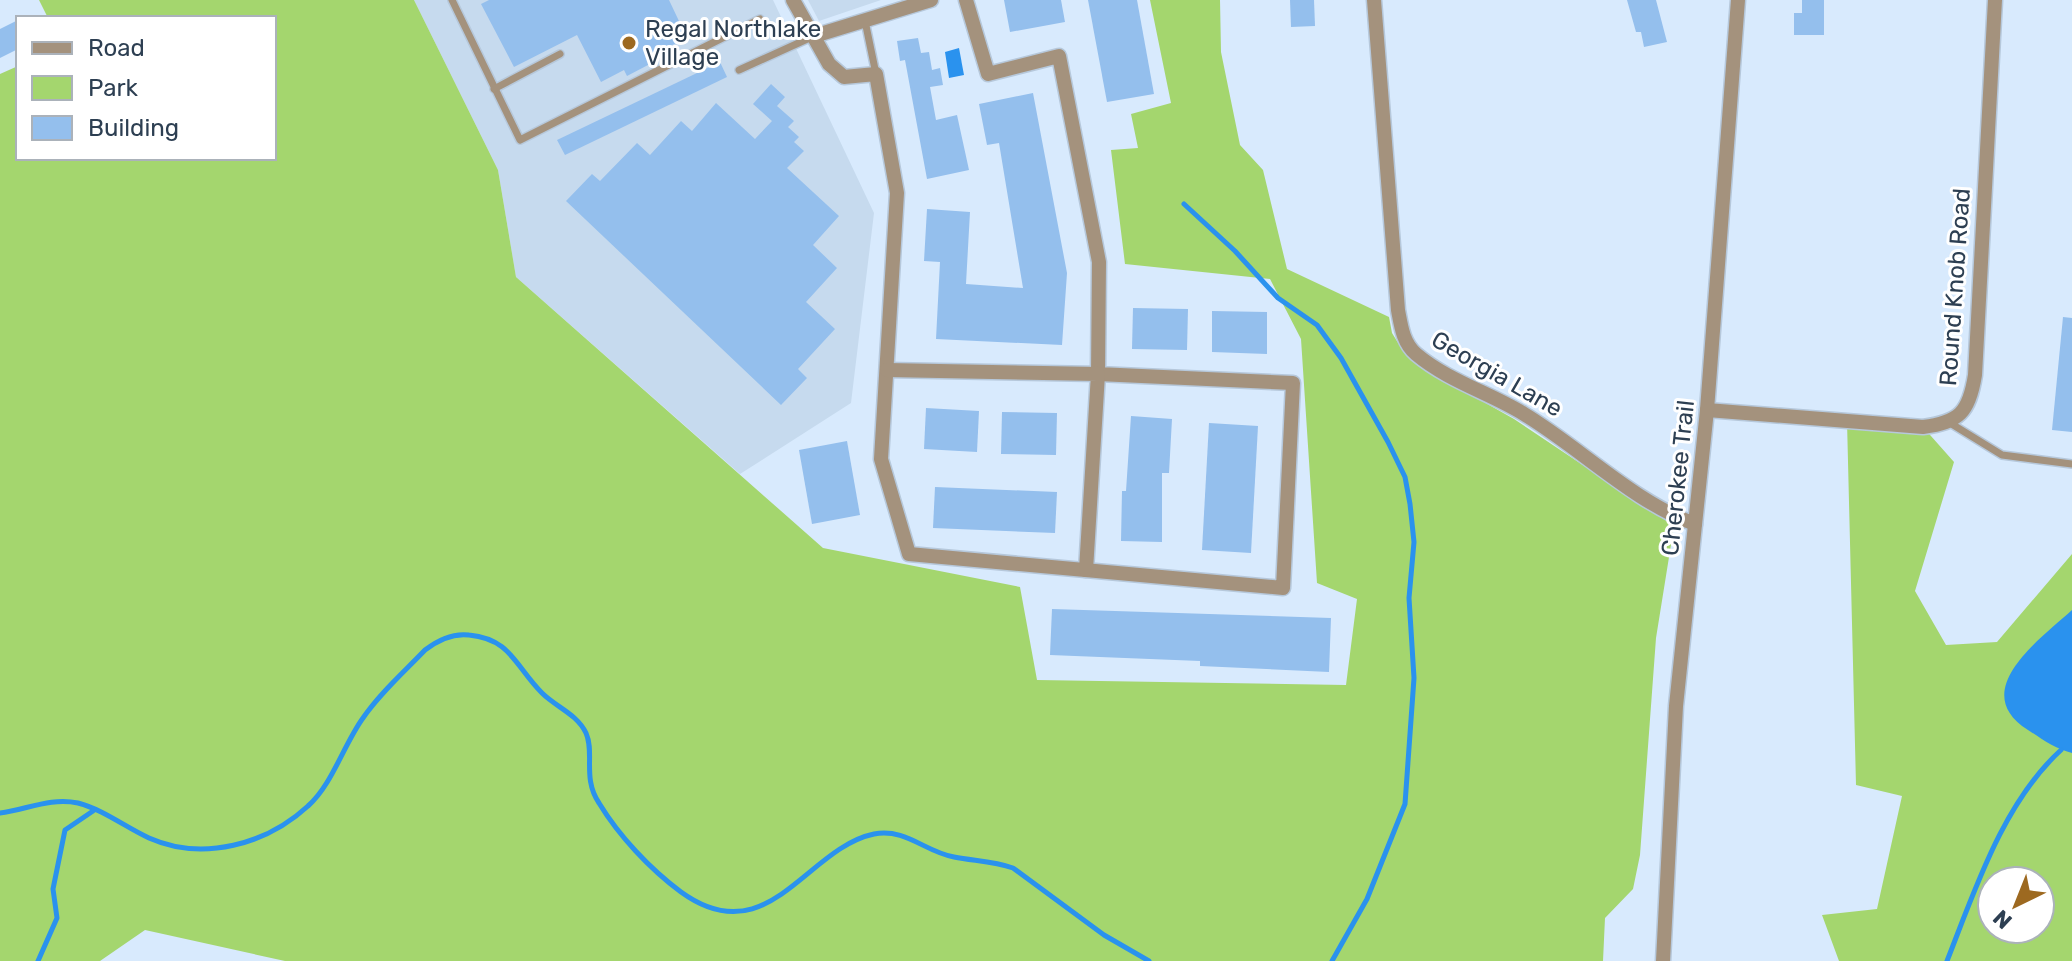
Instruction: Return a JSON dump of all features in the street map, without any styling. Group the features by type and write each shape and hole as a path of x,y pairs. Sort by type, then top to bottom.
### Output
{"street":[{"path":"793,0 829,64 844,77 876,74 897,193 881,459 909,554 1283,588 1293,383 1098,374 887,370"},
{"path":"814,36 931,0"},
{"path":"966,0 988,74 1059,56 1099,262 1098,374 1086,570"},
{"name":"Georgia Lane","path":"1374,0 1398,310 1406,341 1417,354 1444,373 1522,412 1666,511 1695,524"},
{"name":"Cherokee Trail","path":"1663,961 1676,706 1707,410 1738,0"},
{"name":"Round Knob Road","path":"1950,423 1966,406 1975,375 1995,0"},
{"path":"1707,410 1894,427 1950,423"}],"lane":[{"path":"452,0 520,140 760,19"},
{"path":"865,21 876,74"},
{"path":"739,70 814,36"},
{"path":"494,89 560,54"},
{"path":"1950,423 2002,455 2072,464"}],"shaded area":[{"path":"414,0 773,0 874,213 851,403 740,474 516,277 498,170"},
{"path":"808,0 881,0 819,21"}],"green space":[{"path":"39,0 414,0 498,170 516,277 823,548 1020,587 1037,680 1346,685 1357,599 1317,583 1301,339 1270,279 1125,264 1111,150 1138,148 1131,114 1171,103 1150,0 1220,0 1221,52 1240,145 1263,170 1287,269 1389,317 1392,333 1403,351 1418,365 1514,419 1674,526 1656,638 1640,855 1633,889 1605,918 1603,961 285,961 145,930 100,961 0,961 0,74 16,67 16,160 276,160 276,16 47,16"},
{"path":"1847,421 1923,427 1954,462 1915,591 1946,645 1997,642 2072,554 2072,961 1839,961 1822,915 1877,909 1902,796 1856,785"}],"water":[{"path":"959,48 964,75 949,78 945,52"},
{"path":"2072,610 2072,753 2028,730 2011,715 2004,699 2006,683 2027,651"}],"building":[{"name":"Regal Northlake Village","path":"489,0 669,0 687,38 666,48 669,54 627,76 624,70 601,82 577,35 514,67 481,4"},
{"path":"1004,0 1061,0 1065,22 1010,32"},
{"path":"1088,0 1137,0 1154,94 1107,102"},
{"path":"1290,0 1314,0 1315,26 1291,27"},
{"path":"1627,0 1656,0 1667,42 1644,47 1641,32 1636,32"},
{"path":"1802,0 1824,0 1824,35 1794,35 1794,13 1802,13"},
{"path":"16,21 16,50 0,58 0,29"},
{"path":"918,38 921,53 929,52 932,70 940,68 943,85 930,87 936,120 957,115 969,170 927,179 905,60 900,61 897,41"},
{"path":"720,62 727,77 565,155 557,140"},
{"path":"771,84 785,97 777,106 794,121 788,127 799,137 794,142 804,151 787,168 839,216 813,245 837,268 806,302 835,329 798,369 807,378 781,405 566,201 592,174 600,181 637,143 650,155 681,121 692,131 716,103 755,139 772,121 753,104"},
{"path":"1033,93 1067,273 1062,345 936,339 940,262 924,261 927,209 970,212 966,284 1023,288 999,143 987,145 979,104"},
{"path":"1133,308 1188,309 1187,350 1132,349"},
{"path":"1212,311 1267,312 1267,354 1212,352"},
{"path":"2063,317 2072,318 2072,432 2052,430"},
{"path":"926,408 979,411 977,452 924,449"},
{"path":"1002,412 1057,413 1056,455 1001,454"},
{"path":"1131,416 1172,419 1169,473 1162,473 1162,542 1121,541 1122,491 1126,491"},
{"path":"1209,423 1258,426 1251,553 1202,550"},
{"path":"847,441 860,515 812,524 799,450"},
{"path":"935,487 1057,492 1055,533 933,528"},
{"path":"1052,609 1331,618 1329,672 1200,666 1200,661 1050,655"}],"waterway":[{"path":"1184,204 1235,251 1278,298 1317,325 1341,358 1405,477 1414,542 1409,598 1414,678 1405,804 1367,899 1332,961"},
{"path":"0,813 48,803 78,803 170,845 212,848 254,839 292,819 308,806 331,776 356,728 370,709 425,650 446,638 469,635 503,648 542,693 582,726 588,741 591,784 607,815 658,873 681,892 711,908 738,911 762,905 785,892 850,843 874,834 896,834 944,854 1013,868 1104,935 1149,961"},
{"path":"1947,961 1980,877 2007,821 2041,771 2061,750"},
{"path":"38,961 57,918 53,889 65,830 93,811"}],"place":[{"name":"Regal Northlake Village","path":"629,43"}]}
